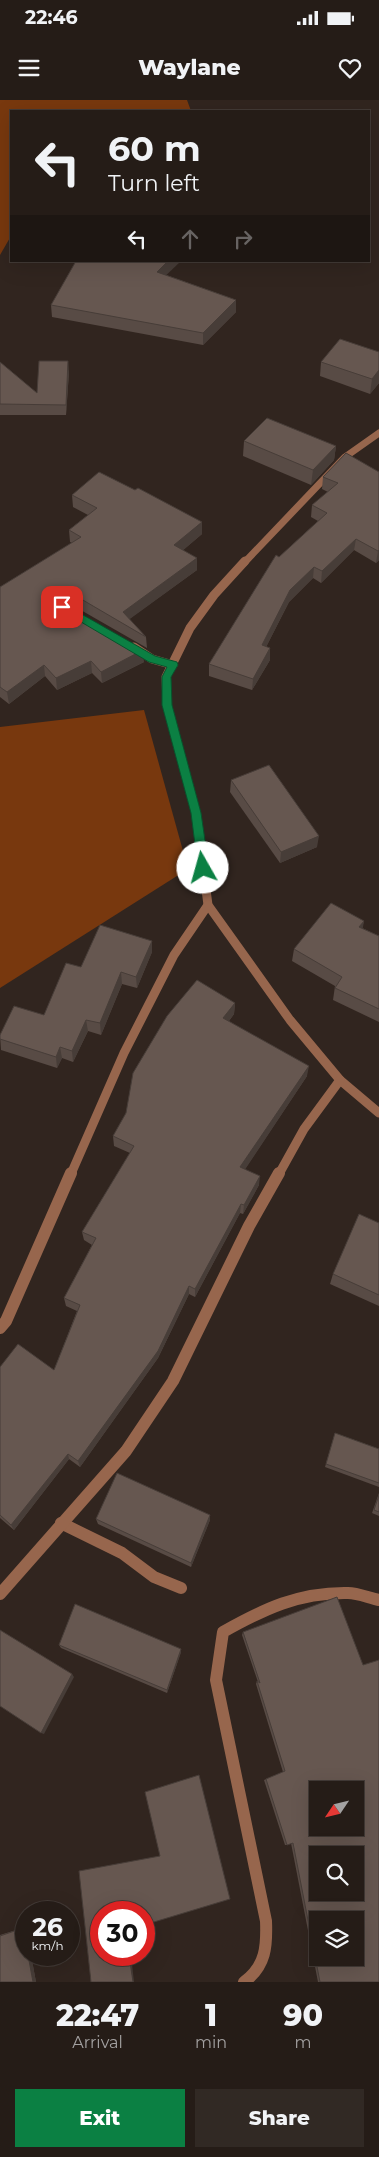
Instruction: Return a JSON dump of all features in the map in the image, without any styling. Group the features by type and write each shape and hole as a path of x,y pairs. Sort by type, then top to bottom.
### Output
{"street":[{"path":"379,433 345,458 310,491 214,595 190,628 166,677 167,705 196,813 208,905 290,1020 340,1080 379,1113"},
{"path":"125,642 152,659 173,665"},
{"path":"0,1328 6,1321 124,1053 174,955 208,905"},
{"path":"0,1594 126,1451 173,1382 249,1226 304,1129 340,1080"},
{"path":"61,1524 122,1553 154,1577 182,1588"},
{"path":"244,1982 254,1976 261,1967 267,1952 266,1921 216,1680 223,1632 264,1609 306,1596 350,1593 379,1600"}],"shaded area":[{"path":"0,100 187,100 191,110 10,110 10,238 0,255"},
{"path":"144,710 188,869 0,988 0,727"}],"building":[{"path":"75,262 167,262 157,272 236,300 203,333 51,305"},
{"path":"340,339 379,352 379,370 372,379 321,362"},
{"path":"39,361 68,361 66,405 0,404 0,362 37,393"},
{"path":"267,418 336,446 313,470 244,441"},
{"path":"346,453 379,472 379,550 356,539 322,571 314,567 290,590 262,645 270,648 253,679 209,664 276,555 279,557 327,513 312,505 338,483 323,477"},
{"path":"99,472 135,490 138,488 202,522 174,545 197,558 123,612 146,637 64,589 58,589 55,592 57,601 143,650 101,672 91,661 56,678 44,665 7,692 0,687 0,587 81,537 69,530 97,508 72,495"},
{"path":"269,765 319,836 281,852 231,780"},
{"path":"331,903 364,921 359,927 379,936 379,1009 335,988 342,977 294,949"},
{"path":"100,925 152,941 136,977 121,972 100,1023 86,1020 72,1051 60,1047 56,1057 0,1039 0,1035 14,1006 44,1015 66,963 81,967"},
{"path":"197,980 235,1003 223,1018 309,1066 240,1167 260,1176 244,1205 241,1204 195,1289 189,1286 158,1351 78,1461 68,1454 11,1525 0,1515 0,1367 18,1344 54,1370 80,1305 64,1298 96,1238 82,1232 134,1146 113,1136 126,1113 133,1073 167,1016"},
{"path":"359,1214 379,1223 379,1295 333,1274"},
{"path":"335,1433 379,1449 379,1483 326,1464"},
{"path":"117,1473 210,1515 191,1563 96,1519"},
{"path":"379,1495 379,1512 374,1510"},
{"path":"337,1597 363,1665 379,1660 379,1982 320,1982 317,1966 364,1966 364,1911 309,1911 309,1925 293,1843 287,1845 266,1779 285,1771 257,1681 260,1683 243,1632"},
{"path":"75,1604 181,1649 167,1690 59,1645"},
{"path":"0,1630 72,1674 41,1733 0,1706"},
{"path":"199,1775 230,1899 155,1922 155,1901 90,1901 90,1966 131,1966 133,1982 91,1982 79,1871 160,1856 145,1792"},
{"path":"15,1931 15,1966 30,1966 33,1982 0,1982 0,1936"}],"route":[{"path":"62,607 152,659 173,665 166,677 167,705 196,813 203,868"}]}
